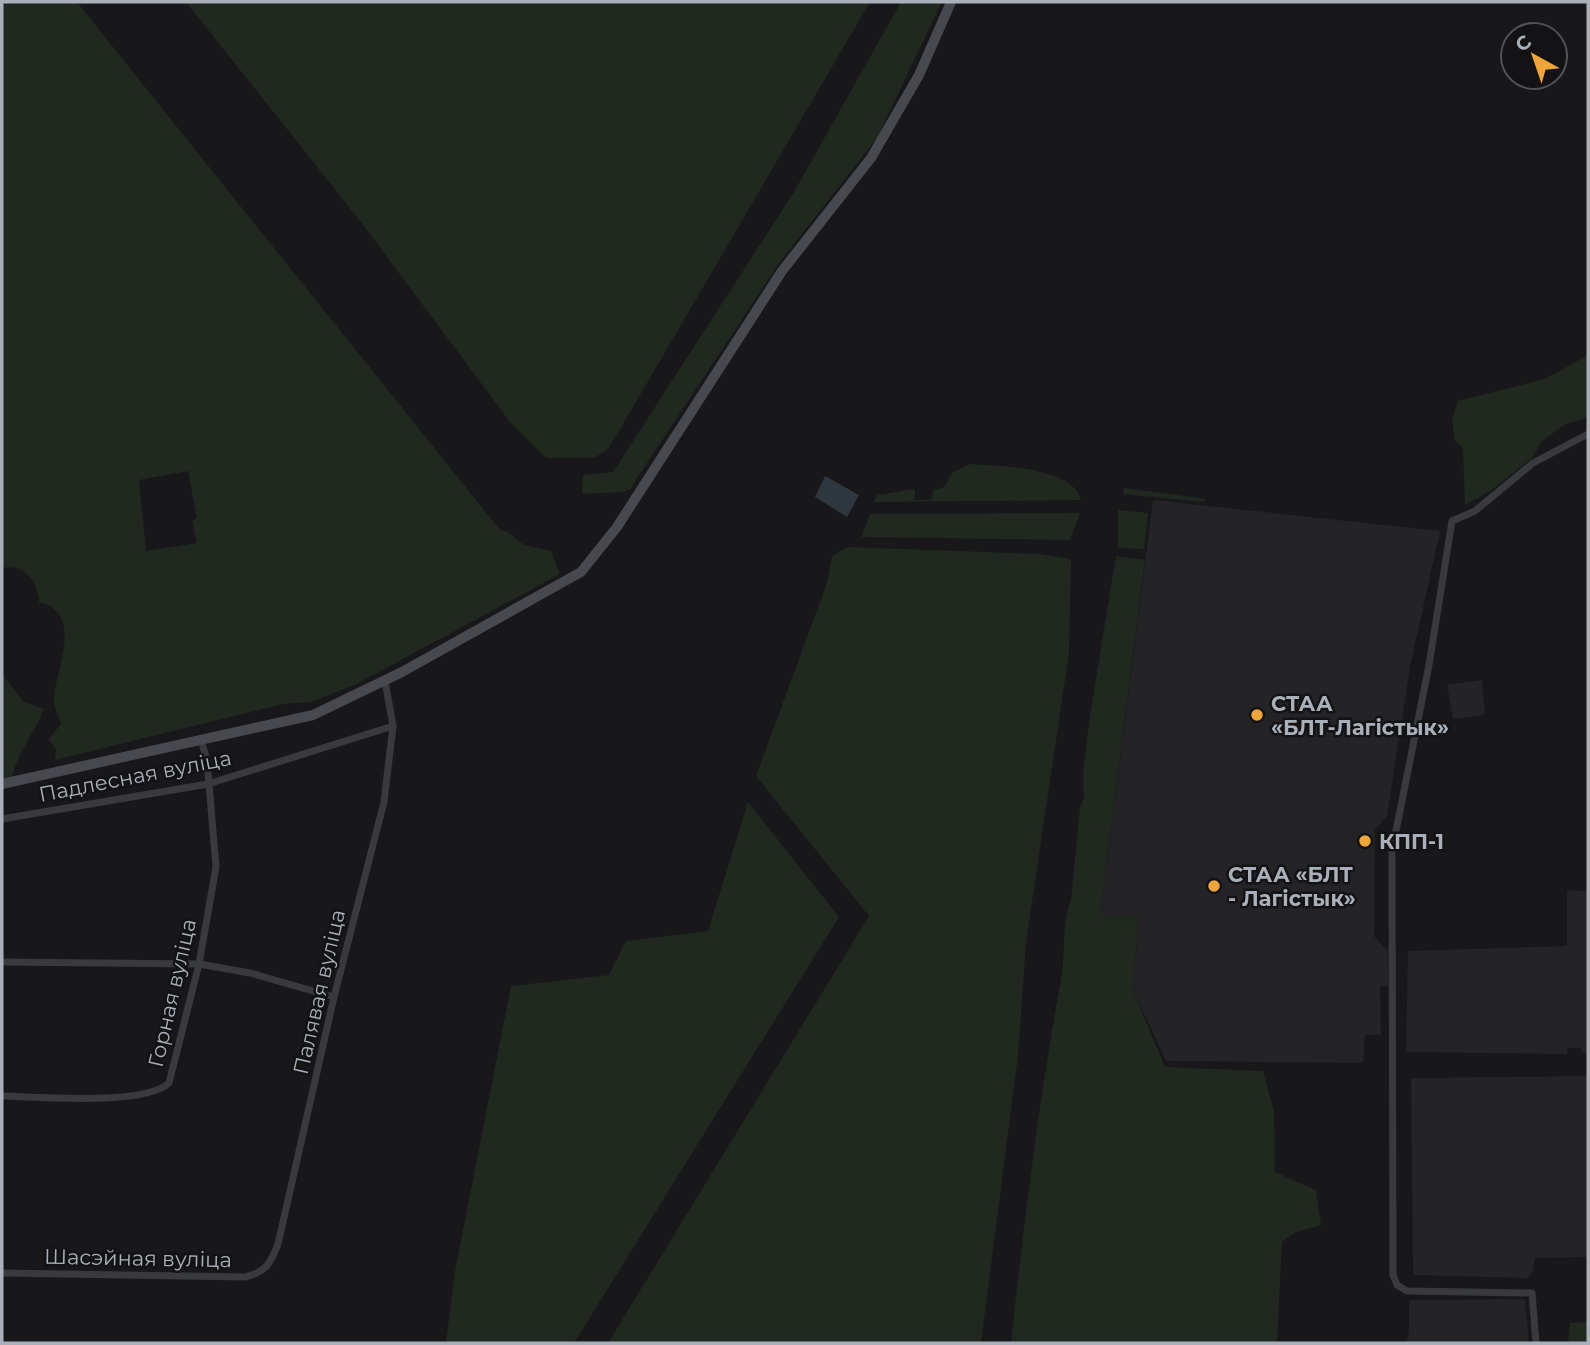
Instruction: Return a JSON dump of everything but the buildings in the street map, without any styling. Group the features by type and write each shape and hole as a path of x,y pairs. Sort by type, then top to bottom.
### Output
{"street":[{"path":"2,784 313,715 384,681 568,581 592,561 782,271 872,158 919,75 951,2"},
{"path":"1536,1343 1532,1293 1407,1291 1398,1284 1393,1275 1392,851 1426,684 1452,521 1475,511 1533,463 1588,433"},
{"name":"Палявая вуліца","path":"271,1264 278,1244 334,997 384,802 393,726 384,681"},
{"name":"Падлесная вуліца","path":"2,819 208,784 393,726"},
{"name":"Горная вуліца","path":"2,1096 135,1097 161,1090 169,1083 199,964 216,867 201,740"},
{"path":"2,962 199,964 250,973 334,997"},
{"name":"Шасэйная вуліца","path":"2,1273 245,1277 259,1274 271,1264"}],"shaded area":[{"path":"2,2 77,2 500,530 508,532 524,545 551,551 560,574 355,685 311,702 284,704 55,760 56,750 49,739 61,724 54,700 64,642 61,617 53,608 39,602 36,587 28,575 17,568 2,568","holes":["188,471 197,518 192,521 197,543 146,551 139,480"]},
{"path":"186,2 870,2 609,448 594,458 546,458 510,422 364,226"},
{"path":"901,2 942,2 877,138 780,262 630,489 624,492 582,494 583,475 613,472 794,192"},
{"path":"1588,355 1588,417 1564,425 1542,441 1532,458 1490,491 1465,505 1463,449 1454,439 1452,418 1458,401 1545,379"},
{"path":"970,464 1034,470 1050,475 1075,489 1081,500 874,502 877,495 915,489 915,500 931,500 934,490 944,487 952,473"},
{"path":"825,476 859,495 847,517 815,497"},
{"path":"1124,488 1206,499 1204,502 1123,494"},
{"name":"СТАА «БЛТ - Лагістык»","path":"1153,500 1440,531 1410,667 1387,816 1375,830 1374,936 1388,951 1388,986 1380,986 1381,1035 1365,1035 1363,1063 1166,1061 1133,990 1139,915 1100,917"},
{"path":"1118,510 1148,513 1144,549 1118,548"},
{"path":"1080,513 1070,540 861,537 870,514"},
{"path":"848,547 1038,554 1071,559 1069,653 1026,942 1018,1056 981,1343 608,1343 869,916 756,776 827,583 832,556"},
{"path":"1116,556 1145,560 1100,917 1139,915 1133,990 1165,1067 1263,1071 1274,1111 1275,1172 1316,1190 1321,1225 1296,1232 1282,1242 1277,1343 1011,1343 1033,1161 1071,901 1080,807 1084,798 1083,774 1089,722"},
{"path":"2,674 24,702 44,709 18,760 12,778 2,780"},
{"path":"1482,680 1485,715 1453,719 1447,685"},
{"path":"748,802 839,917 574,1343 446,1343 455,1271 511,986 609,975 626,941 708,931"},
{"path":"1567,890 1588,891 1588,1053 1582,1053 1581,1048 1567,1048 1567,1054 1406,1052 1408,951 1567,946"},
{"path":"1588,1076 1588,1257 1535,1258 1533,1271 1528,1278 1413,1275 1411,1078"},
{"path":"1525,1299 1529,1343 1406,1343 1409,1333 1409,1300"},
{"path":"1588,1322 1588,1343 1568,1343 1570,1323"}],"place":[{"name":"СТАА «БЛТ-Лагістык»","path":"1257,715"},
{"name":"КПП-1","path":"1365,841"},
{"name":"СТАА «БЛТ - Лагістык»","path":"1214,886"}]}
